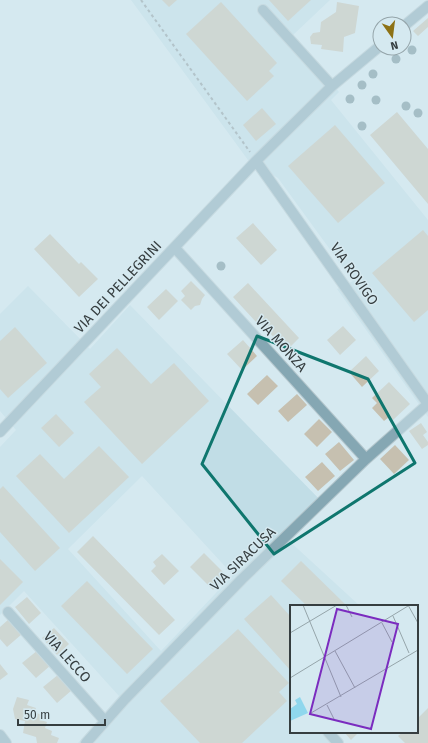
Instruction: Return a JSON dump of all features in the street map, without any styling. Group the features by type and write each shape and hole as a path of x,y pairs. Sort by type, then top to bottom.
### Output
{"street":[{"path":"412,19 428,6"},
{"path":"263,10 332,86"},
{"name":"VIA DEI PELLEGRINI","path":"0,432 256,161 332,86 372,53"},
{"name":"VIA ROVIGO","path":"256,161 428,404"},
{"name":"VIA MONZA","path":"175,248 366,459"},
{"name":"VIA SIRACUSA","path":"86,743 124,699 242,579 366,459 428,404"},
{"name":"VIA LECCO","path":"8,612 105,721"},
{"path":"329,733 338,743"},
{"path":"0,735 6,743"}],"path":[{"path":"141,0 256,161"}],"highlighted area":[{"path":"257,336 368,379 415,463 274,554 202,464"}],"shaded area":[{"path":"131,0 330,0 293,35 339,92 331,100 428,220 428,417 337,289 353,281 278,178 248,160"},
{"path":"28,286 90,349 130,305 324,504 287,539 359,605 290,605 290,733 323,733 333,743 78,743 119,696 24,591 0,615 0,447 16,430 0,411 0,314","holes":["142,476 233,575 161,651 68,549"]}],"building":[{"path":"162,0 177,0 169,7"},
{"path":"269,0 311,0 288,21"},
{"path":"221,2 277,63 269,71 274,76 247,101 186,34"},
{"path":"337,2 359,6 355,33 344,37 343,52 321,49 322,45 311,44 310,37 313,33 320,32 321,22 336,12"},
{"path":"428,18 428,27 418,36 413,31"},
{"path":"262,108 276,124 256,141 243,125"},
{"path":"397,112 428,149 428,204 370,135"},
{"path":"335,125 385,183 338,223 288,166"},
{"path":"253,223 277,250 261,265 236,238"},
{"path":"423,230 428,236 428,310 414,322 372,273"},
{"path":"50,234 79,264 81,262 98,279 79,297 34,249"},
{"path":"191,281 205,295 200,305 195,306 191,310 181,300 185,296 181,291"},
{"path":"248,283 299,338 286,351 259,321 257,323 233,297"},
{"path":"166,289 178,301 159,320 147,307"},
{"path":"343,326 356,340 340,355 327,340"},
{"path":"15,327 47,363 8,398 0,389 0,341"},
{"path":"243,340 257,356 242,370 227,354"},
{"path":"117,348 151,384 174,363 209,401 142,464 84,402 101,387 89,374"},
{"path":"366,356 379,371 362,387 349,372"},
{"path":"267,375 278,386 258,405 247,394"},
{"path":"389,382 410,404 393,420 389,417 384,421 372,408 377,403 372,398"},
{"path":"297,394 307,405 288,422 278,411"},
{"path":"56,414 74,433 59,447 41,428"},
{"path":"319,419 332,432 317,447 304,434"},
{"path":"421,423 427,432 423,435 428,442 428,445 422,449 409,431"},
{"path":"339,442 354,460 340,471 325,454"},
{"path":"395,445 409,460 394,474 380,459"},
{"path":"99,446 129,477 69,533 16,476 40,454 64,479"},
{"path":"322,462 335,476 318,491 305,477"},
{"path":"3,486 60,548 35,571 0,532 0,489"},
{"path":"93,536 175,620 159,635 77,552"},
{"path":"204,553 227,576 213,590 190,567"},
{"path":"162,554 179,571 164,585 151,571 156,566 153,562"},
{"path":"0,559 23,582 0,605"},
{"path":"301,561 346,605 306,605 281,581"},
{"path":"87,581 153,649 127,674 61,606"},
{"path":"271,595 290,616 290,670 244,619"},
{"path":"27,597 41,613 29,624 15,607"},
{"path":"9,619 22,634 7,647 0,639 0,627"},
{"path":"54,628 69,644 57,655 42,638"},
{"path":"238,629 289,683 279,692 287,701 242,743 200,743 160,701"},
{"path":"38,650 51,665 36,678 22,663"},
{"path":"0,664 8,674 0,680"},
{"path":"59,674 72,690 57,703 43,687"},
{"path":"17,697 29,700 27,705 36,708 34,712 42,715 41,720 47,722 45,728 52,731 51,735 59,738 57,743 37,743 36,737 23,733 25,721 15,719 13,709"},
{"path":"428,708 428,743 405,743 398,736 402,733 418,733 418,718"},
{"path":"345,733 358,733 351,740"}]}
